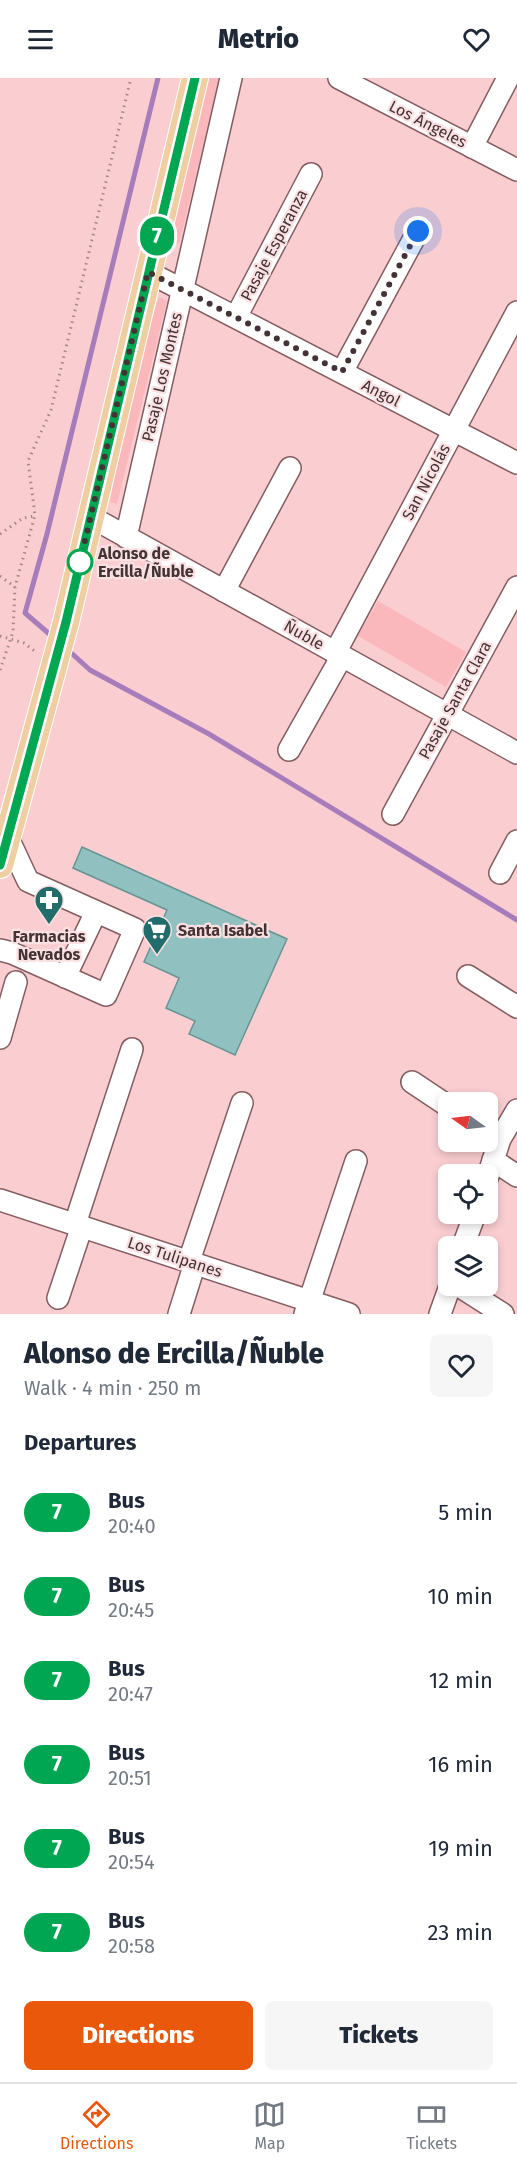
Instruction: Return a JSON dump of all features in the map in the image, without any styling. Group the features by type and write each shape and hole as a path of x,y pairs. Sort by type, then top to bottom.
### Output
{"main road":[{"path":"0,865 66,622 195,78"}],"street":[{"name":"Pasaje Los Montes","path":"126,537 231,78"},
{"name":"Los Ángeles","path":"339,78 371,85 472,147 517,170"},
{"path":"472,147 508,78"},
{"name":"Pasaje Esperanza","path":"236,317 311,174"},
{"path":"342,372 418,231"},
{"name":"Angol","path":"148,272 183,288 517,464"},
{"name":"San Nicolás","path":"289,750 517,312"},
{"path":"224,591 290,468"},
{"name":"Ñuble","path":"91,517 517,753"},
{"name":"Pasaje Santa Clara","path":"393,814 517,587"},
{"path":"0,950 12,953 106,995 135,929 28,881 8,838"},
{"path":"500,873 517,841"},
{"path":"66,977 96,912"},
{"path":"468,976 517,1007"},
{"path":"0,1038 16,982"},
{"path":"58,1298 132,1049"},
{"path":"412,1082 438,1099"},
{"path":"179,1314 192,1262 242,1103"},
{"path":"498,1131 517,1110"},
{"path":"307,1307 356,1161"},
{"path":"498,1170 517,1176"},
{"name":"Los Tulipanes","path":"0,1200 192,1262 307,1307 349,1314"},
{"path":"440,1314 446,1296"},
{"path":"475,1296 503,1314"}],"path":[{"path":"0,670 13,632 15,587 35,516 28,461 51,410 131,78"},
{"path":"0,534 23,518 35,516"},
{"path":"0,576 15,587"},
{"path":"0,636 24,643 56,661"}],"shaded area":[{"path":"206,78 220,78 179,244 172,241 182,178"},
{"path":"159,297 167,301 117,504 110,502 124,424 143,347"},
{"path":"378,601 466,652 446,687 358,636"}],"building":[{"path":"82,847 287,939 235,1055 189,1034 195,1021 166,1008 179,978 144,962 167,910 73,868"}],"waterway":[{"path":"54,638 25,613 47,534 158,78"},
{"path":"68,650 90,670 209,734 517,920"}],"bus line":[{"name":"7","path":"0,865 66,622 195,78"}],"place":[{"name":"Alonso de Ercilla/Ñuble","path":"80,562"},
{"name":"Farmacias Nevados","path":"49,926"},
{"name":"Santa Isabel","path":"157,956"}],"route":[{"path":"80,562 148,272 183,288 342,372 418,231"}]}
